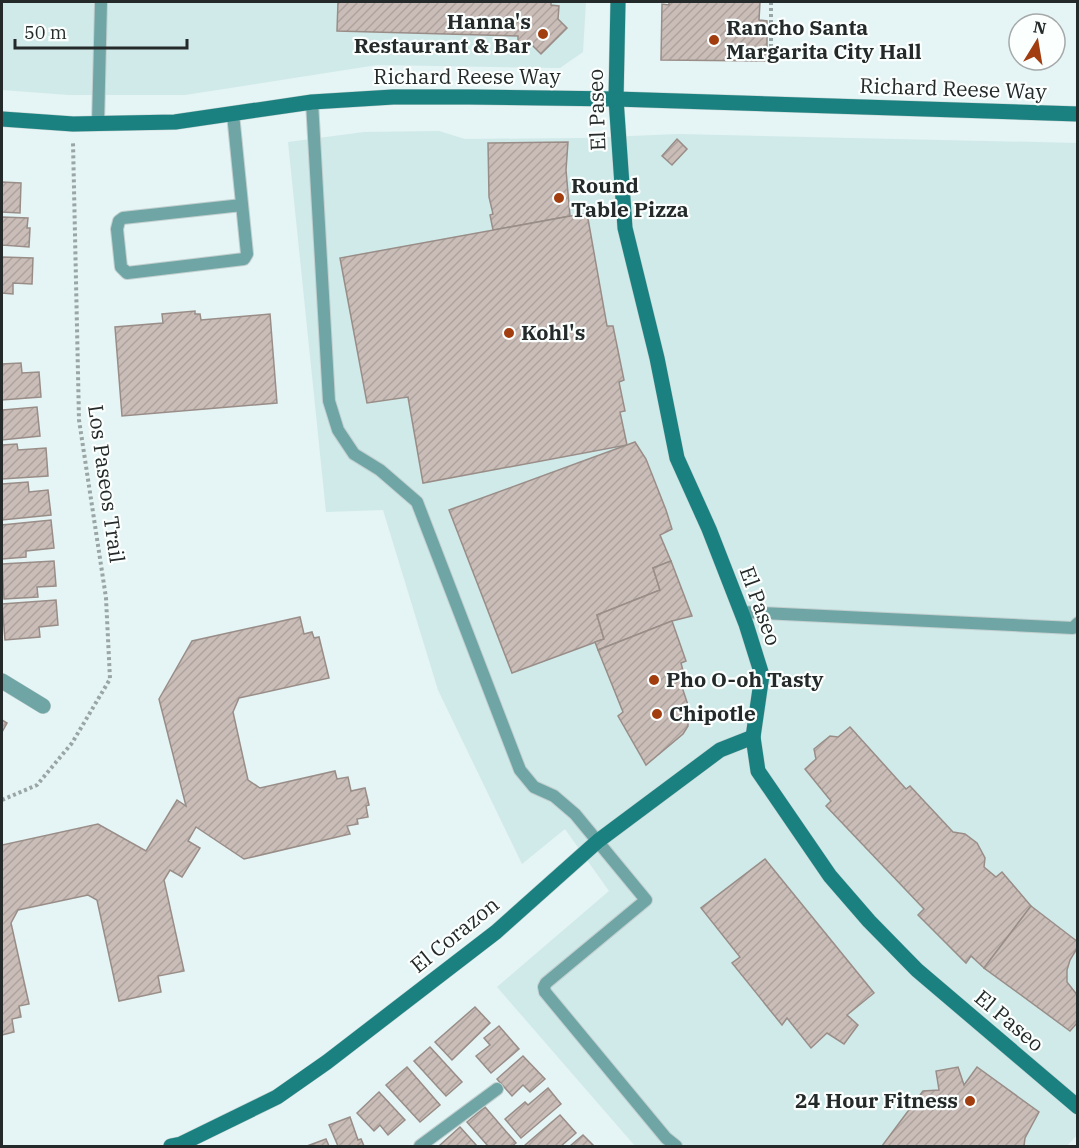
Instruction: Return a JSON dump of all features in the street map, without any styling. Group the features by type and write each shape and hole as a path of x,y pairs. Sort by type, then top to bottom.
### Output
{"street":[{"name":"El Paseo","path":"618,2 616,99 625,228 657,358 677,458 710,529 762,675 753,737 758,771 830,876 868,921 934,985 1077,1107"},
{"name":"Richard Reese Way","path":"2,119 73,124 175,122 312,102 404,97 616,99 1077,114"},
{"path":"2,681 43,706"},
{"name":"El Corazon","path":"171,1146 181,1144 277,1097 327,1062 496,932 598,840 720,750 753,737"}],"lane":[{"path":"98,124 102,2"},
{"path":"312,102 329,401 338,430 354,454 380,470 417,502 519,770 534,787 554,796 575,814 646,900 544,987 545,992 658,1129 676,1146"},
{"path":"233,114 247,254 241,261 127,273 121,267 117,230 119,220 242,205"},
{"path":"741,612 1073,628 1077,623"},
{"path":"420,1146 497,1089"}],"path":[{"path":"771,2 771,59"},
{"name":"Los Paseos Trail","path":"2,800 37,785 72,743 110,680 106,598 79,420 73,124"}],"shaded area":[{"path":"2,2 586,2 583,52 560,68 377,65 185,95 69,95 2,90"},
{"path":"439,131 465,139 678,134 1077,143 1078,1134 1067,1146 635,1146 497,987 609,891 565,829 522,864 438,690 383,510 326,512 288,142 364,132"}],"building":[{"path":"338,2 551,2 551,5 559,6 558,19 567,28 541,54 532,45 518,45 518,36 337,31"},
{"name":"Rancho Santa Margarita City Hall","path":"669,2 760,2 759,20 767,21 767,61 661,60 662,4 669,5"},
{"path":"677,139 687,149 672,165 662,156"},
{"path":"568,142 566,170 570,216 493,230 490,215 493,214 489,197 488,143"},
{"path":"2,182 21,183 20,213 2,212"},
{"path":"587,213 607,326 613,326 624,380 619,382 625,411 620,412 627,445 423,483 408,397 367,403 340,258"},
{"path":"2,217 28,218 29,247 2,245"},
{"path":"2,257 33,258 32,284 13,283 13,294 2,293"},
{"path":"195,311 195,314 200,314 201,320 270,314 277,403 122,416 115,327 163,323 162,314"},
{"path":"21,363 22,373 39,372 41,397 2,400 2,364"},
{"path":"37,407 40,436 2,440 3,410"},
{"path":"635,442 646,459 672,529 660,535 671,561 653,568 660,590 597,615 604,639 512,673 449,510"},
{"path":"17,444 18,450 46,448 48,476 2,479 2,445"},
{"path":"28,482 29,492 48,490 51,515 2,520 2,484"},
{"path":"51,520 54,548 26,551 26,557 2,559 2,525"},
{"path":"54,561 56,586 37,587 38,597 4,599 2,564"},
{"path":"671,561 692,616 672,621 598,650 595,642 604,639 597,615 660,590 653,568"},
{"path":"56,600 58,625 39,627 40,637 5,640 2,604"},
{"path":"300,617 304,634 312,632 314,638 319,637 329,678 239,698 233,712 248,780 260,788 335,771 337,779 348,777 351,791 365,788 369,805 366,806 368,817 357,819 358,824 347,826 350,834 244,859 196,827 188,841 200,848 182,877 170,870 164,880 184,971 158,976 161,992 119,1001 97,900 88,895 18,910 11,923 29,1004 19,1006 21,1017 12,1019 14,1032 2,1035 2,845 98,824 146,851 177,800 186,806 159,699 192,641"},
{"path":"672,621 686,661 681,663 686,682 681,684 688,705 688,726 683,734 646,765 618,716 623,712 598,650"},
{"path":"2,720 7,723 2,732"},
{"path":"850,727 906,789 910,786 953,832 965,834 977,843 985,858 984,867 996,877 1002,872 1031,906 984,968 971,956 966,963 918,915 924,909 826,806 831,801 805,769 816,759 814,749 830,736 838,737"},
{"path":"765,859 874,993 847,1015 858,1025 844,1044 827,1033 811,1048 787,1018 782,1025 732,963 740,957 701,908"},
{"path":"1031,906 1078,942 1078,947 1067,970 1067,982 1078,996 1078,1022 1070,1031 984,968"},
{"path":"475,1007 490,1023 452,1060 435,1042"},
{"path":"499,1026 519,1049 491,1073 476,1056 490,1045 484,1038"},
{"path":"430,1047 462,1082 446,1096 414,1061"},
{"path":"523,1056 545,1079 530,1092 523,1085 512,1096 497,1079"},
{"path":"407,1067 440,1105 420,1122 386,1085"},
{"name":"24 Hour Fitness","path":"958,1067 964,1085 977,1067 1039,1112 1025,1138 1024,1146 882,1146 923,1091 939,1090 936,1071"},
{"path":"548,1088 561,1104 521,1138 505,1119 525,1102 528,1105"},
{"path":"379,1092 405,1120 388,1135 380,1125 374,1131 357,1113"},
{"path":"485,1107 516,1143 512,1146 488,1146 467,1122"},
{"path":"560,1115 576,1133 561,1146 524,1146"},
{"path":"350,1117 358,1140 361,1139 364,1146 338,1146 329,1125"},
{"path":"460,1127 477,1146 439,1146"},
{"path":"583,1135 594,1146 570,1146"},
{"path":"326,1139 329,1146 307,1146"}],"place":[{"name":"Hanna's Restaurant & Bar","path":"543,34"},
{"name":"Rancho Santa Margarita City Hall","path":"714,40"},
{"name":"Round Table Pizza","path":"559,198"},
{"name":"Kohl's","path":"509,333"},
{"name":"Pho O-oh Tasty","path":"654,680"},
{"name":"Chipotle","path":"657,714"},
{"name":"24 Hour Fitness","path":"970,1101"}]}
